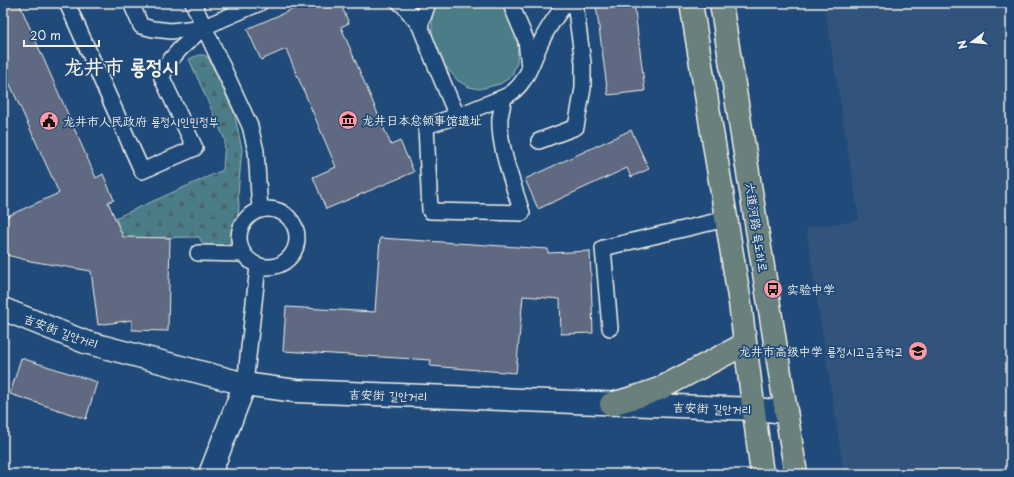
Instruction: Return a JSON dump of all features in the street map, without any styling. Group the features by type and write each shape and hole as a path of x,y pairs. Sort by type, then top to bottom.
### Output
{"highway":[{"path":"692,3 740,303 762,474"},
{"name":"六道河路 륙도하로","path":"721,3 796,474"},
{"path":"611,404 659,389 745,344"}],"street":[{"name":"吉安街 길안거리","path":"3,309 85,342 245,384 296,391 754,409 786,412"},
{"path":"210,474 245,384"}],"lane":[{"path":"67,3 142,171 195,148 162,78 167,64 180,49 204,27"},
{"path":"131,3 141,26 171,31 204,27 260,3"},
{"path":"193,3 250,126 256,152 260,210"},
{"path":"400,3 420,26 457,116"},
{"path":"420,26 428,3"},
{"path":"510,3 526,40 529,70"},
{"path":"504,97 500,119 501,135 504,154 522,213 430,211 426,126 457,116 504,97 518,88 529,70 542,41 566,3"},
{"path":"538,141 576,127 583,88 583,63 575,3"},
{"path":"265,208 283,212 295,227 297,236 296,246 286,261 277,266 258,266 243,254 239,245 238,234 241,225 247,217 255,211 260,210 265,208"},
{"path":"610,328 603,248 726,219"},
{"path":"198,253 243,254"},
{"path":"245,384 258,266"}],"shaded area":[{"name":"龙井市高级中学 룡정시고급중학교","path":"824,3 1011,3 1011,474 844,474 806,228 859,220"}],"green space":[{"path":"435,3 500,3 514,29 518,47 517,63 511,77 500,84 479,89 469,87 458,81 441,61 435,48 432,34 432,19"},
{"path":"199,55 208,57 234,112 242,149 238,194 239,206 238,215 234,224 233,249 205,248 199,237 119,238 118,224 115,218 223,170 225,140 189,59"}],"building":[{"path":"3,3 19,3 96,178 103,174 114,200 108,202 123,237 170,238 168,331 132,330 132,320 98,325 91,271 30,261 3,254 3,218 59,193 3,69"},
{"name":"龙井日本总领事馆遗址","path":"307,3 340,3 349,23 341,27 391,145 400,141 414,172 326,209 313,177 336,167 286,49 261,60 247,29"},
{"path":"611,3 634,3 645,91 608,95 596,5"},
{"path":"631,130 649,169 631,177 627,168 538,209 525,179"},
{"path":"380,238 548,249 548,253 590,251 593,333 561,334 560,299 523,296 516,373 430,366 431,360 283,351 286,307 375,312"},
{"path":"21,358 97,382 86,419 10,394"}],"place":[{"name":"龙井日本总领事馆遗址","path":"348,120"},
{"name":"龙井市人民政府 룡정시인민정부","path":"49,121"},
{"name":"实验中学","path":"773,289"},
{"name":"龙井市高级中学 룡정시고급중학교","path":"918,351"}],"district":[{"name":"龙井市 룡정시","path":"121,66"}]}
